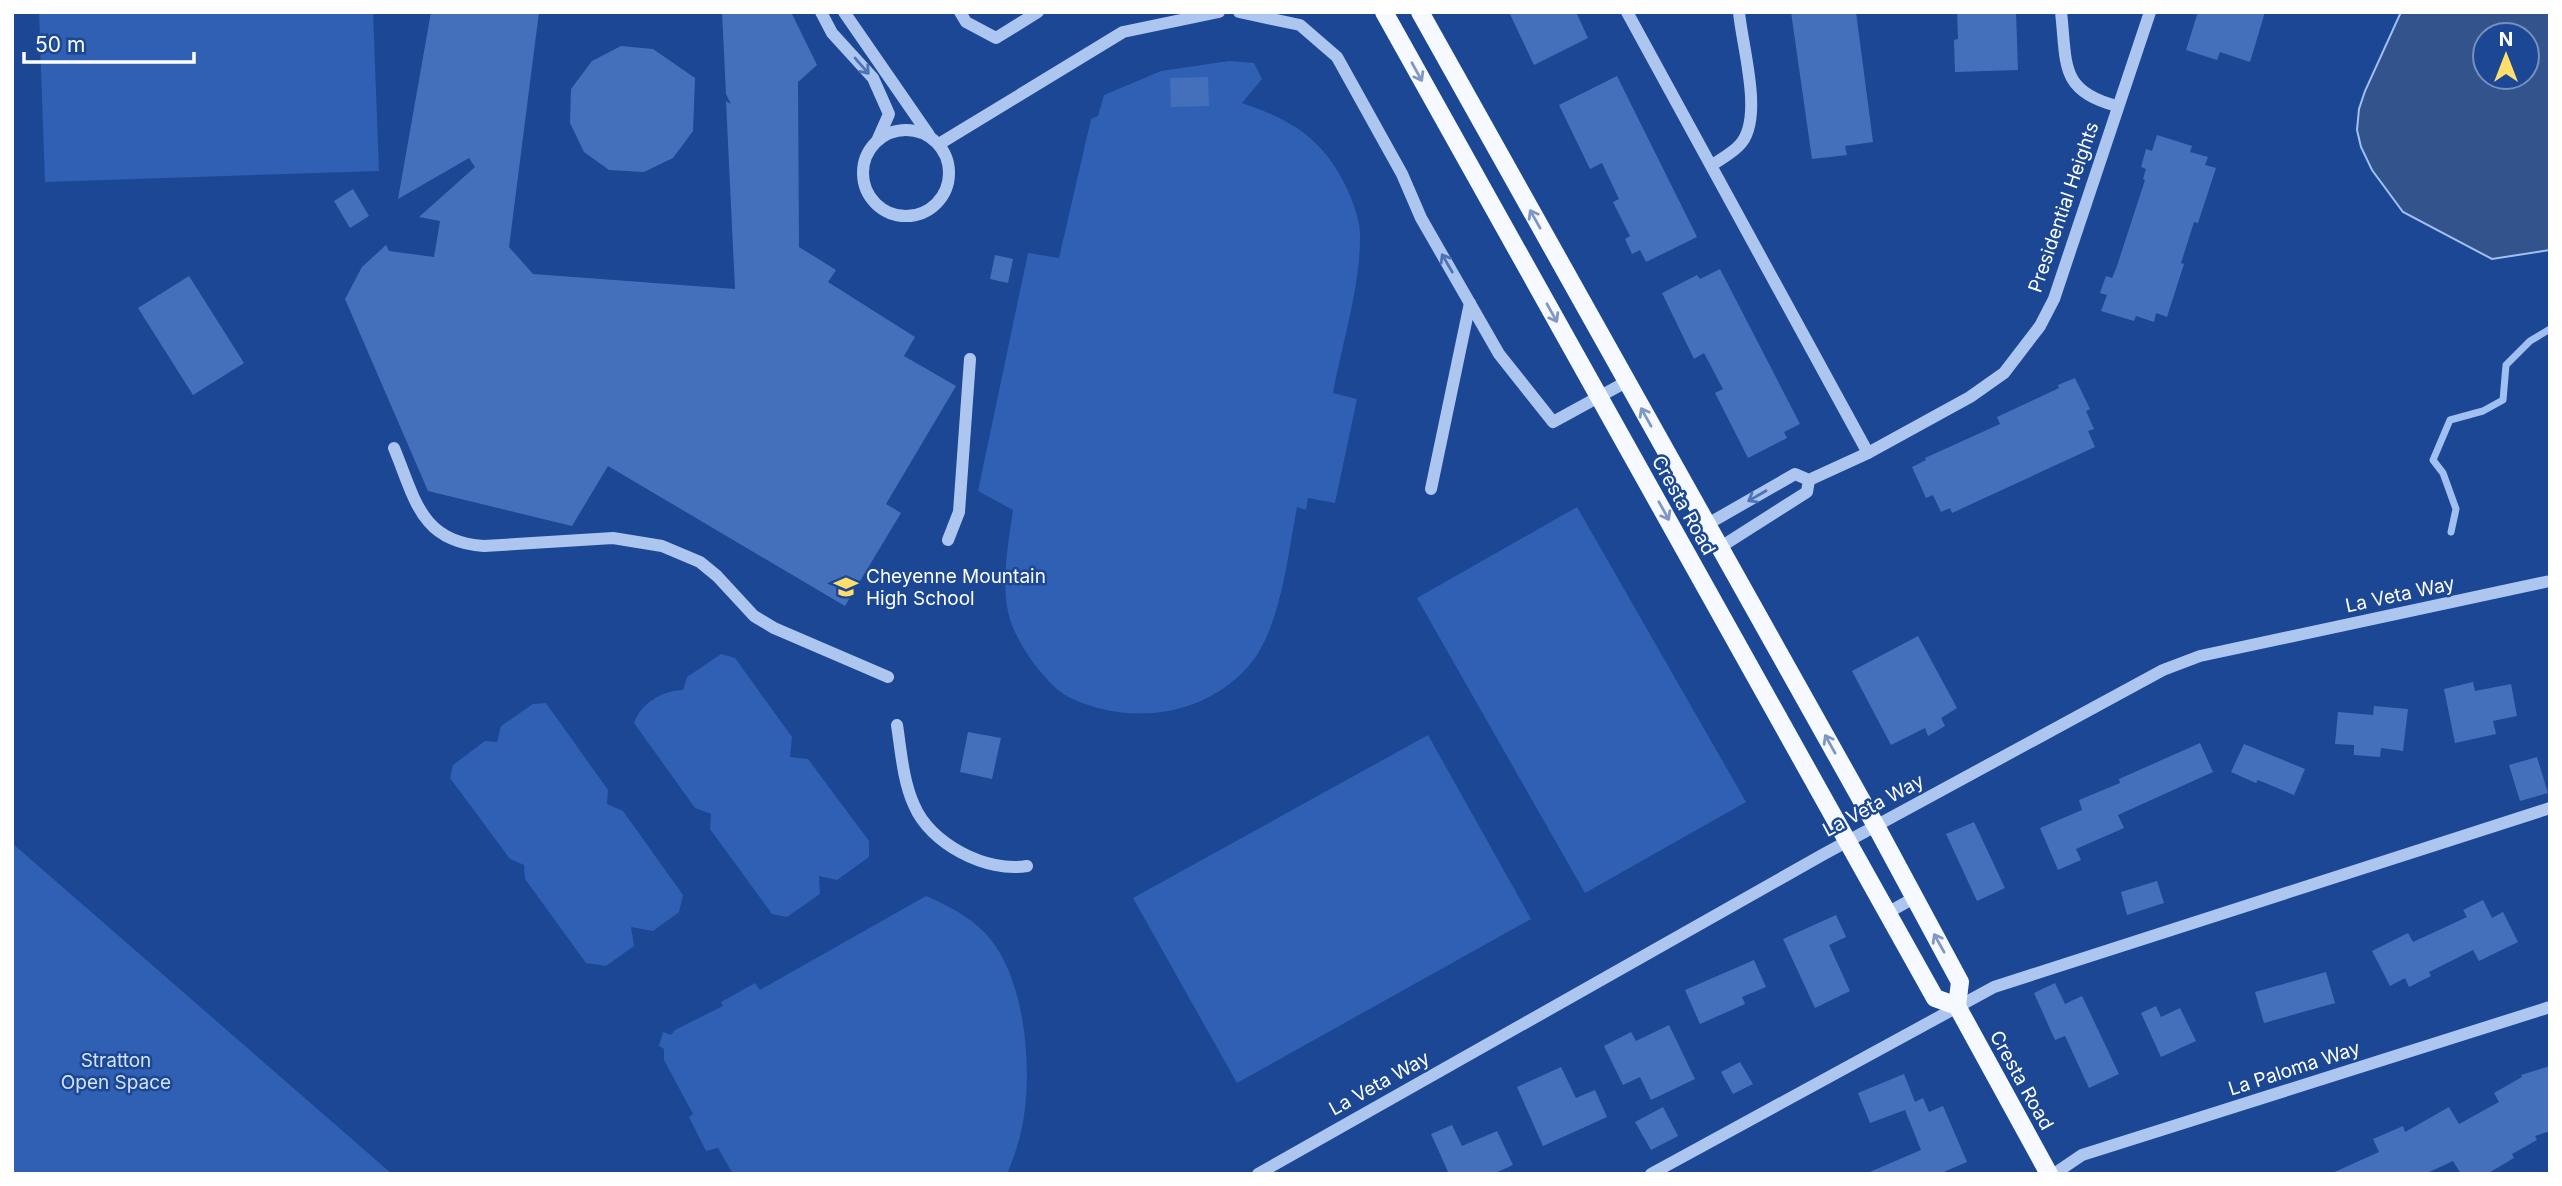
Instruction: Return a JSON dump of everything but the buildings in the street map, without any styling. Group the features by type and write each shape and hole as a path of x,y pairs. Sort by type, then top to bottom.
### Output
{"main road":[{"name":"Cresta Road","path":"1384,12 1935,998 1958,1006"},
{"name":"Cresta Road","path":"1420,12 1876,826 1960,982 1958,1006 2052,1174"}],"street":[{"path":"821,12 832,33 873,78 888,114 877,141"},
{"path":"844,12 947,158 950,172 947,187 940,200 929,210 915,216 886,212 874,202 863,178 863,164 868,151 889,133 902,130 916,131 934,140"},
{"path":"960,12 966,22 996,38 1038,12"},
{"path":"934,140 1123,32 1219,12"},
{"path":"1239,12 1300,25 1337,57 1402,174 1421,218 1499,354 1553,422 1626,382"},
{"path":"1627,12 1868,453"},
{"path":"1712,165 1742,143 1751,123 1753,101 1739,12"},
{"path":"2061,12 2068,72 2079,90 2095,100 2117,106"},
{"name":"Presidential Heights","path":"1706,525 1795,474 1809,480 1868,453 1970,397 2004,373 2040,326 2054,299 2150,12"},
{"path":"1431,489 1470,303"},
{"path":"948,540 959,512 970,359"},
{"path":"394,448 426,521 450,540 484,546 613,538 662,546 700,562 717,576 754,616 774,628 888,677"},
{"name":"Presidential Heights","path":"1719,548 1807,492 1809,480"},
{"name":"La Veta Way","path":"1258,1174 1847,842 2180,662 2550,581"},
{"path":"897,725 908,789 914,807 926,826 973,858 1013,868 1027,866"},
{"path":"1651,1174 1994,987 2550,808"},
{"path":"1887,913 1914,898"},
{"name":"La Paloma Way","path":"2052,1174 2082,1155 2550,1007"}],"green space":[{"path":"39,12 373,12 379,171 45,182"},
{"path":"1229,61 1254,63 1262,79 1242,103 1278,117 1307,135 1330,160 1353,203 1360,229 1357,273 1333,393 1357,399 1335,503 1308,498 1306,510 1297,507 1276,610 1270,630 1251,663 1220,691 1202,700 1163,712 1122,713 1085,704 1063,694 1039,670 1023,647 1014,630 1006,601 1007,555 1013,510 978,491 1028,253 1059,258 1091,119 1098,116 1104,95 1161,71"},
{"path":"1577,507 1746,802 1585,893 1417,598"},
{"path":"721,654 735,658 792,737 790,757 808,759 869,841 869,857 837,880 819,876 820,894 787,917 772,914 710,829 711,814 695,808 634,723 641,710 653,699 668,692 683,690 687,677"},
{"path":"546,703 608,790 607,804 623,811 683,895 679,912 653,931 631,927 634,946 606,966 586,963 525,879 524,865 510,859 450,778 453,765 485,741 497,742 501,726 533,704"},
{"path":"1428,735 1531,919 1237,1083 1133,898"},
{"name":"Stratton Open Space","path":"12,843 392,1174 12,1174"},
{"path":"926,896 957,911 984,932 998,950 1015,988 1024,1034 1027,1080 1022,1129 1007,1174 733,1174 718,1148 706,1151 689,1117 693,1114 664,1060 664,1049 659,1046 663,1032 671,1035 675,1030 723,1006 721,1002 755,983 760,990"}],"shaded area":[{"path":"2401,12 2550,12 2550,250 2492,259 2403,212 2372,170 2361,147 2357,130 2359,109"}],"waterway":[{"path":"2451,532 2456,509 2443,473 2433,460 2450,420 2483,411 2503,400 2506,365 2530,341 2550,329"}],"place":[{"name":"Cheyenne Mountain High School","path":"846,587"}]}
